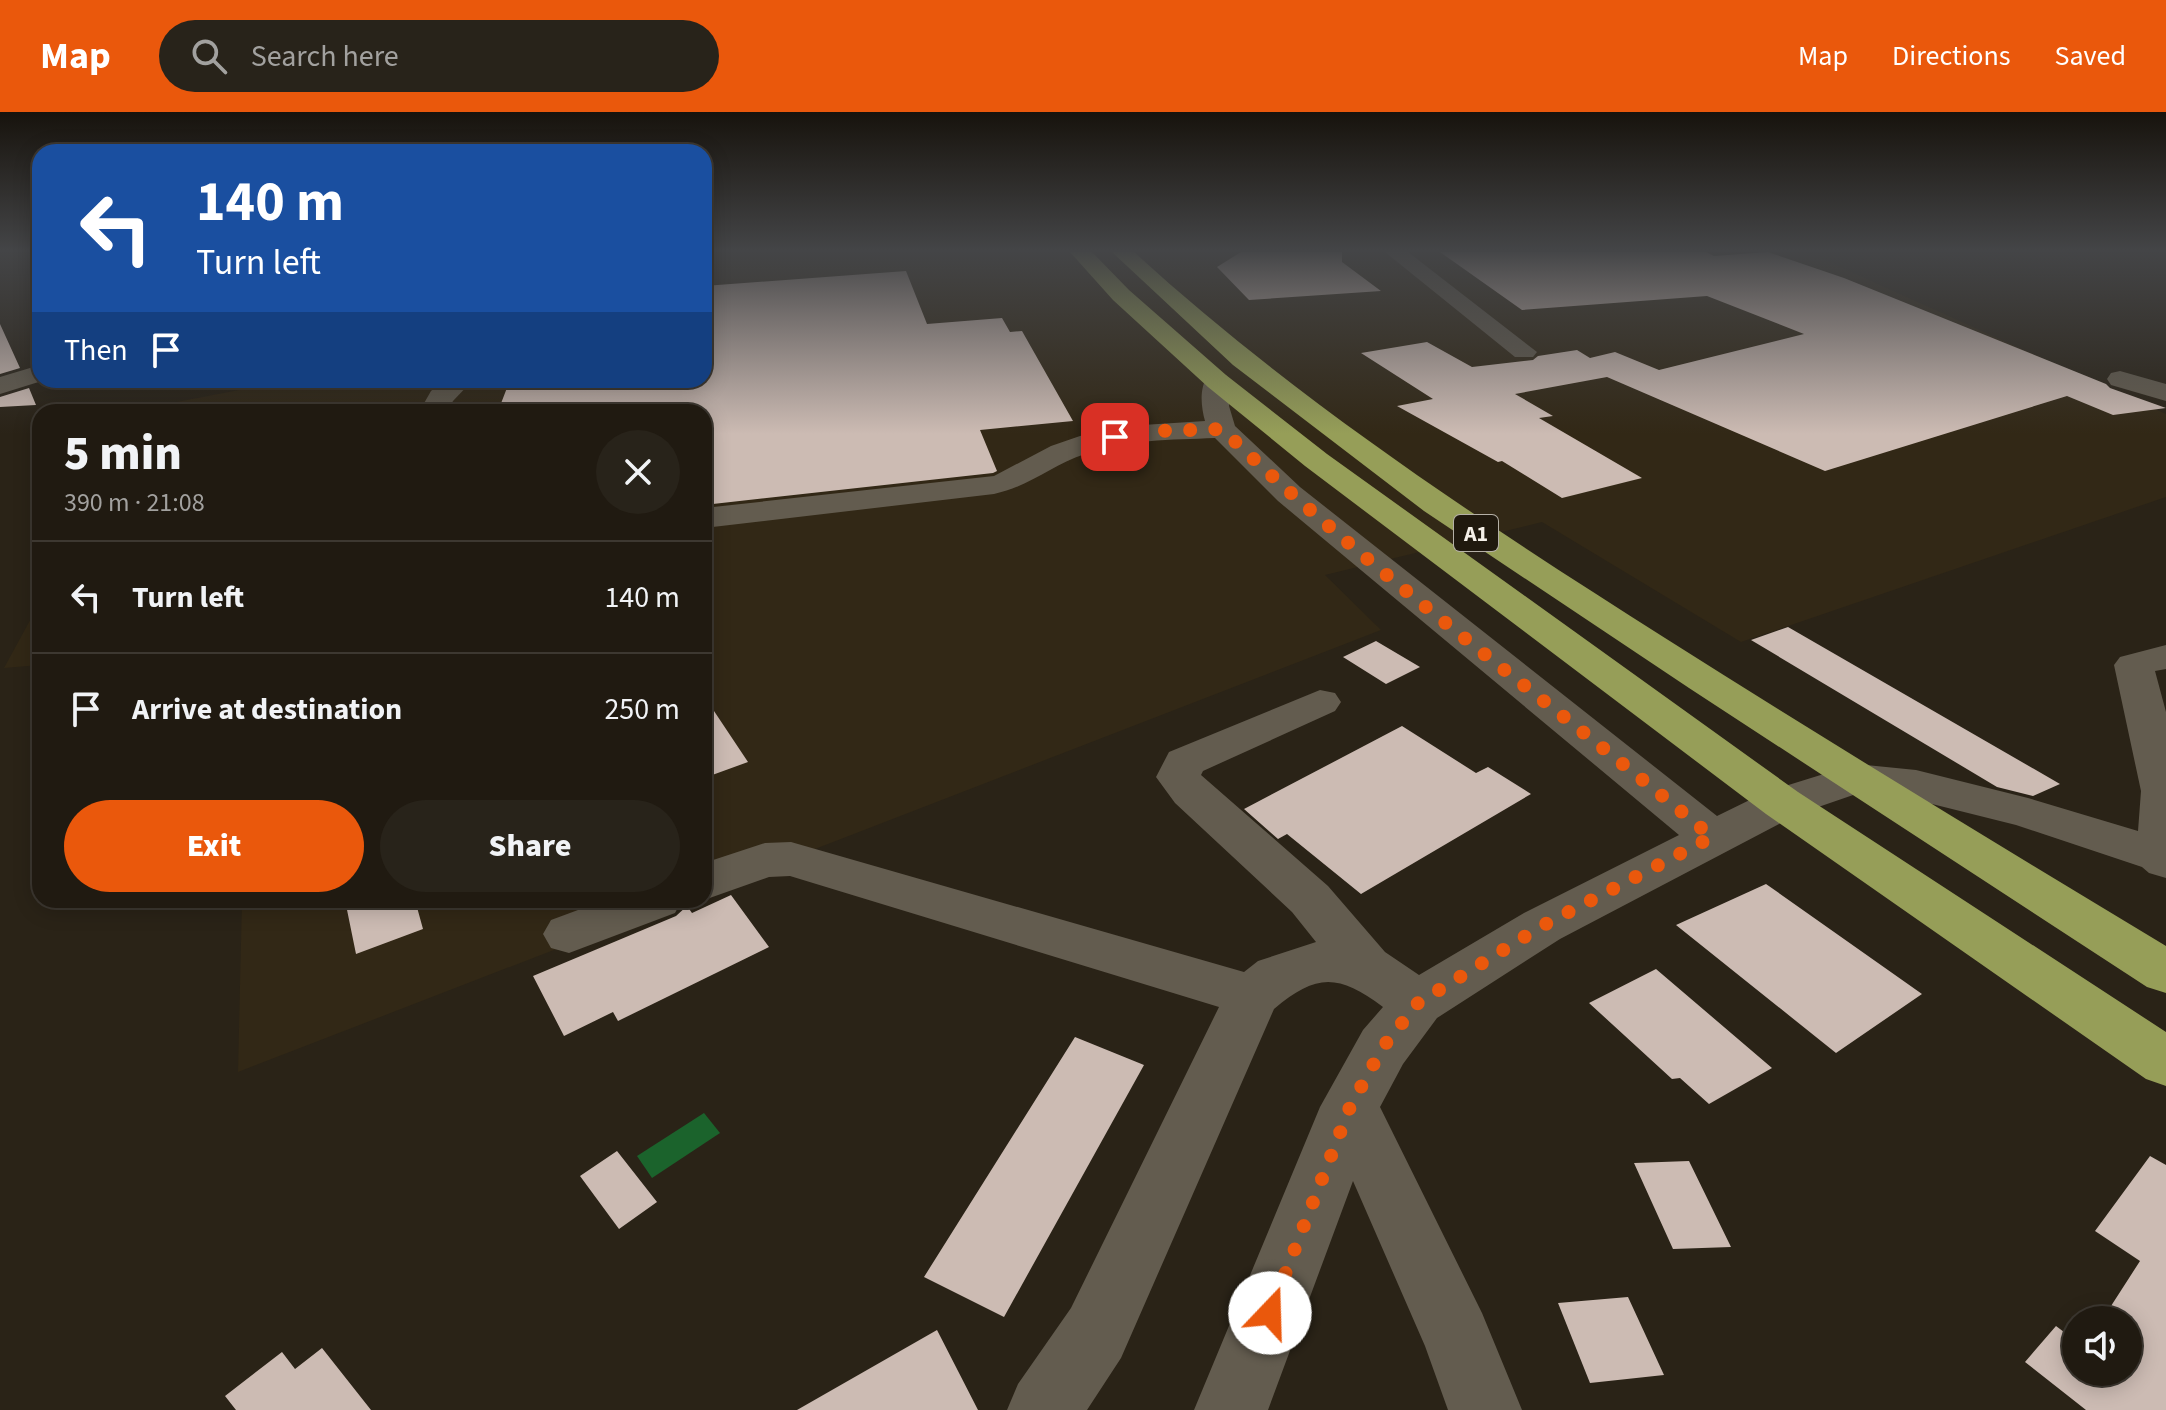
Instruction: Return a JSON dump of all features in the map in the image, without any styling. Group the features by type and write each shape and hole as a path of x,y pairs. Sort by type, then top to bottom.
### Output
{"highway":[{"name":"A1","path":"1141,313 1217,381 1316,460 1782,803 2166,1062"},
{"name":"A1","path":"1189,313 1241,359 1463,525 1856,778 2166,972"}],"street":[{"path":"1473,313 1524,352"},
{"path":"0,386 32,376"},
{"path":"2120,379 2166,393"},
{"path":"1217,381 1215,406 1222,429 1289,494 1712,837"},
{"path":"437,404 451,388"},
{"path":"712,517 1003,484 1026,475 1070,448 1085,444 1159,431 1222,429"},
{"path":"1231,1410 1350,1107 1383,1047 1418,1003 1542,926 1712,837 1782,803 1856,778 1916,785 2028,813 2164,858 2164,791 2134,665 2166,657"},
{"path":"1320,702 1185,762 1178,777 1191,793 1310,899 1366,966 1418,1003"},
{"path":"712,879 765,860 791,859 1252,996"},
{"path":"569,934 636,908"},
{"path":"1044,1410 1096,1333 1252,996 1277,976 1313,962 1366,966"},
{"path":"1350,1107 1457,1338 1485,1410"}],"shaded area":[{"path":"712,313 1941,313 2166,414 2166,497 1741,642 1542,522 1325,575 1381,630 712,889 712,404 166,404 250,388 712,388"},
{"path":"32,617 32,666 4,668"},
{"path":"242,908 662,908 238,1072"},
{"path":"704,1113 720,1133 652,1178 637,1156"}],"building":[{"path":"712,313 922,313 927,324 1002,318 1010,332 1022,331 1073,421 980,430 997,471 993,473 712,504 712,404 501,404 507,388 712,388"},
{"path":"1749,313 1929,313 2110,388 2166,408 2113,415 2067,396 1825,471 1607,377 1515,394 1553,416 1539,418 1642,478 1562,498 1502,461 1498,462 1397,406 1433,399 1361,353 1427,342 1472,367 1533,360 1538,356 1577,350 1590,358 1615,352 1659,370 1804,334"},
{"path":"0,324 20,368 0,374"},
{"path":"29,388 36,404 0,407 0,397"},
{"path":"1788,627 2060,784 2033,796 1997,787 1751,640"},
{"path":"1376,641 1420,667 1386,684 1343,657"},
{"path":"712,708 748,762 712,775"},
{"path":"1402,726 1476,773 1488,767 1531,794 1361,894 1287,834 1278,839 1244,809"},
{"path":"1766,884 1922,994 1836,1053 1676,925"},
{"path":"731,895 769,947 618,1021 613,1012 564,1036 533,976 676,916 685,908 692,913 712,908 712,904"},
{"path":"347,908 417,908 423,929 356,954"},
{"path":"1656,969 1772,1068 1709,1104 1680,1078 1672,1079 1589,1003"},
{"path":"1075,1037 1144,1065 1004,1317 924,1277"},
{"path":"617,1151 657,1202 619,1229 580,1176"},
{"path":"2150,1156 2166,1165 2166,1410 2086,1410 2025,1362 2056,1326 2062,1330 2062,1386 2142,1386 2142,1306 2111,1306 2140,1261 2095,1231"},
{"path":"1689,1161 1731,1247 1673,1249 1634,1163"},
{"path":"1628,1297 1664,1375 1590,1383 1558,1303"},
{"path":"937,1330 978,1410 797,1410"},
{"path":"322,1348 371,1410 236,1410 225,1396 282,1352 295,1369"}],"route":[{"path":"1115,437 1159,431 1222,429 1289,494 1403,589 1712,837 1542,926 1458,975 1418,1003 1383,1047 1350,1107 1270,1313"}]}
